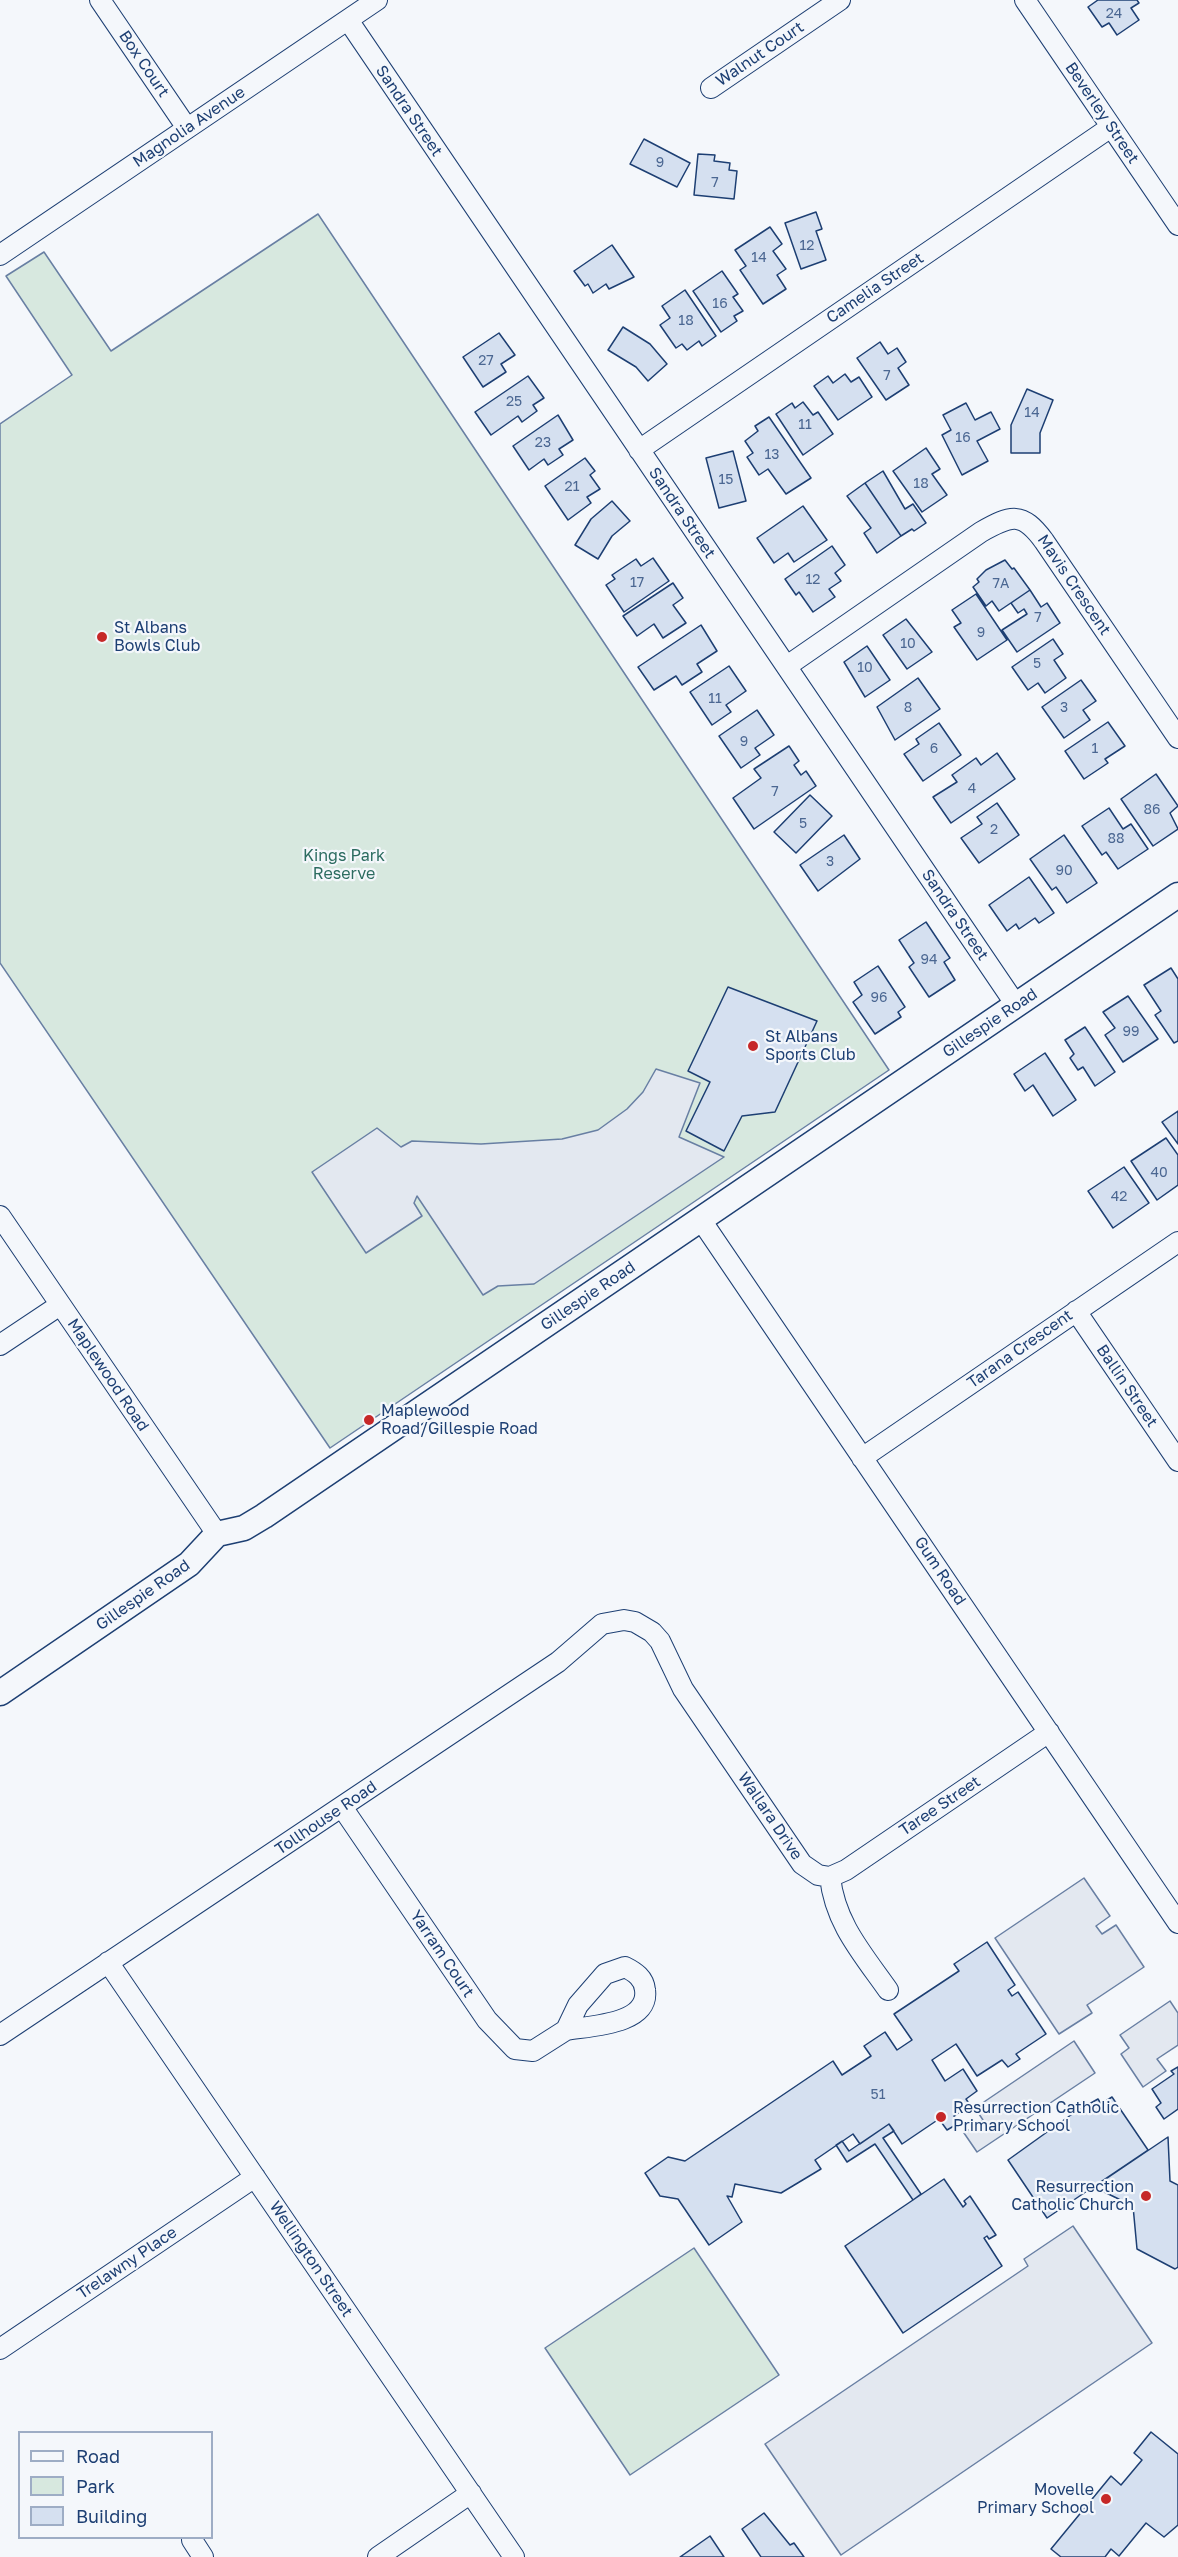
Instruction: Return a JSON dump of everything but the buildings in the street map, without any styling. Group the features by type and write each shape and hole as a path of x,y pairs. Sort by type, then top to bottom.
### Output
{"street":[{"name":"Box Court","path":"100,0 187,128"},
{"name":"Magnolia Avenue","path":"0,255 377,0"},
{"name":"Walnut Court","path":"711,88 840,0"},
{"name":"Beverley Street","path":"1025,0 1178,225"},
{"name":"Sandra Street","path":"348,20 1016,1005"},
{"name":"Camelia Street","path":"639,450 1111,127"},
{"name":"Mavis Crescent","path":"787,666 981,532 1002,520 1020,518 1033,526 1044,541 1178,738"},
{"name":"Gillespie Road","path":"0,1693 189,1564 217,1534 244,1528 264,1516 1178,895"},
{"name":"Maplewood Road","path":"0,1216 217,1534"},
{"name":"Gum Road","path":"701,1220 1178,1923"},
{"name":"Tarana Crescent","path":"862,1458 1178,1242"},
{"path":"0,1345 60,1305"},
{"name":"Ballin Street","path":"1076,1311 1178,1461"},
{"name":"Tollhouse Road","path":"0,2035 558,1662 602,1624 624,1620 635,1622 652,1632"},
{"name":"Wallara Drive","path":"652,1632 660,1641 683,1689 802,1864 810,1871 830,1877"},
{"name":"Taree Street","path":"830,1877 846,1870 1049,1732"},
{"name":"Yarram Court","path":"342,1808 487,2020 503,2039 515,2049 524,2052 533,2051 566,2030"},
{"path":"830,1877 833,1900 843,1924 888,1990"},
{"name":"Wellington Street","path":"108,1962 514,2557"},
{"name":"Trelawny Place","path":"0,2349 255,2177"},
{"path":"378,2557 471,2493"},
{"path":"192,2541 203,2557"}],"green space":[{"name":"Kings Park Reserve","path":"318,214 889,1070 330,1448 0,963 0,424 72,375 6,276 44,252 111,351"},
{"path":"694,2248 779,2375 630,2475 545,2348"}],"shaded area":[{"path":"656,1069 700,1083 679,1137 724,1157 534,1284 498,1286 483,1295 417,1196 414,1203 422,1216 366,1253 312,1172 377,1128 401,1147 412,1141 481,1144 562,1139 598,1130 627,1109 643,1092"},
{"path":"1084,1878 1110,1916 1096,1926 1102,1934 1116,1925 1144,1967 1087,2005 1092,2013 1059,2034 995,1938"},
{"path":"1170,2001 1178,2013 1178,2045 1157,2059 1166,2071 1143,2087 1121,2054 1129,2048 1120,2035"},
{"path":"1074,2041 1095,2073 977,2152 964,2133 983,2120 975,2108"},
{"path":"1073,2226 1152,2343 841,2555 765,2444 1028,2266 1024,2259"}],"place":[{"name":"St Albans Bowls Club","path":"102,637"},
{"name":"St Albans Sports Club","path":"753,1046"},
{"name":"Maplewood Road/Gillespie Road","path":"369,1420"},
{"name":"Resurrection Catholic Primary School","path":"941,2117"},
{"name":"Resurrection Catholic Church","path":"1146,2196"},
{"name":"Movelle Primary School","path":"1106,2499"}]}
